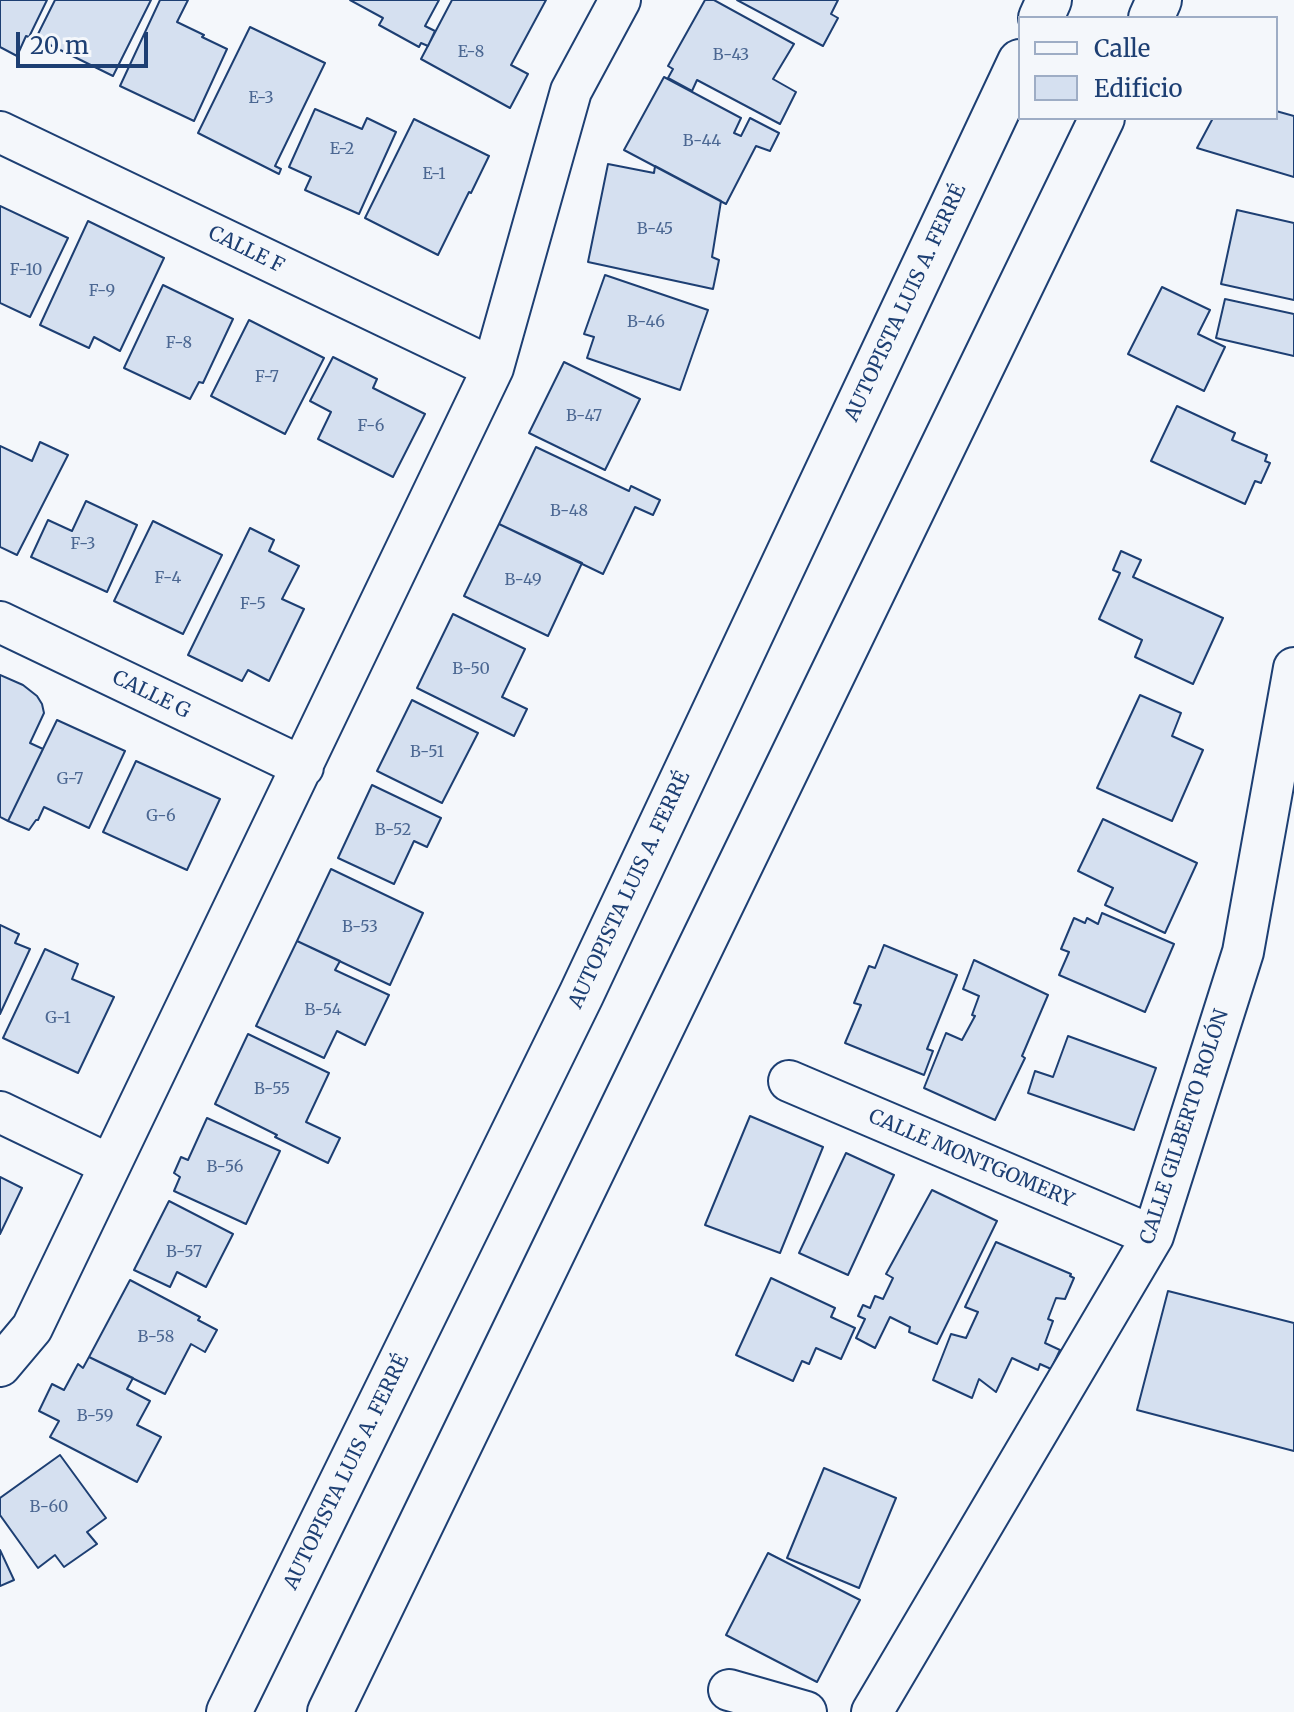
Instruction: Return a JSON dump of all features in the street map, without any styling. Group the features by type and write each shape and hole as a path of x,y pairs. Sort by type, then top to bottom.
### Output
{"highway":[{"name":"AUTOPISTA LUIS A. FERRÉ","path":"229,1712 581,995 1018,66"},
{"path":"330,1712 1101,120"}],"street":[{"path":"0,1366 32,1328 493,368 571,91 620,0"},
{"name":"CALLE F","path":"0,132 493,368"},
{"name":"CALLE G","path":"0,622 303,767"},
{"name":"CALLE GILBERTO ROLÓN","path":"872,1712 1153,1236 1243,952 1294,668"},
{"name":"CALLE MONTGOMERY","path":"789,1081 1153,1236"},
{"path":"0,1112 110,1165"},
{"path":"729,1690 806,1712"}],"building":[{"path":"0,0 47,0 17,56 0,47"},
{"path":"55,0 151,0 113,76 36,38"},
{"path":"160,0 188,0 177,22 227,49 194,121 120,86"},
{"path":"350,0 439,0 425,26 435,31 428,46 421,43 419,47 379,25 383,18"},
{"path":"452,0 546,0 511,65 528,74 510,108 421,59"},
{"path":"705,0 714,0 794,44 773,79 796,92 780,124 697,80 692,91 668,78 673,69 668,66"},
{"path":"737,0 838,0 831,14 838,18 823,46"},
{"path":"250,27 325,63 275,166 281,169 279,174 198,133"},
{"path":"664,77 741,118 734,133 741,136 750,118 779,133 770,151 756,146 726,204 624,150"},
{"path":"315,109 362,129 367,118 396,132 359,214 305,190 311,177 289,167"},
{"path":"1278,112 1294,116 1294,177 1197,148 1212,120 1278,120"},
{"path":"414,119 489,156 438,255 365,218"},
{"path":"608,164 654,173 655,166 721,201 712,257 719,260 713,289 588,262"},
{"path":"0,206 68,238 30,317 0,303"},
{"path":"1237,210 1294,223 1294,300 1221,284"},
{"path":"88,221 164,258 120,351 94,337 89,348 40,325"},
{"path":"605,275 708,310 680,390 587,358 594,337 584,334"},
{"path":"163,285 233,319 203,383 199,382 190,399 124,368"},
{"path":"1162,287 1210,310 1198,334 1225,347 1204,391 1128,354"},
{"path":"1225,299 1294,314 1294,356 1216,338"},
{"path":"249,320 324,358 285,434 211,396"},
{"path":"333,357 377,379 373,388 425,414 393,477 318,439 331,412 310,401"},
{"path":"564,362 640,399 605,470 529,433"},
{"path":"1177,406 1235,433 1232,440 1267,455 1265,461 1270,463 1261,483 1255,481 1245,504 1151,461"},
{"path":"40,442 68,455 17,555 0,547 0,446 32,461"},
{"path":"536,447 629,491 631,486 660,500 653,515 635,507 603,574 499,524"},
{"path":"86,501 137,525 107,592 31,557 48,520 72,531"},
{"path":"153,521 222,555 183,634 114,601"},
{"path":"499,524 582,563 548,636 464,596"},
{"path":"250,528 274,540 269,551 299,566 282,599 304,609 269,681 248,670 242,681 188,655"},
{"path":"1121,551 1141,560 1133,577 1223,618 1193,684 1135,657 1142,640 1099,619 1120,573 1113,570"},
{"path":"453,614 525,649 502,697 527,709 514,736 417,688"},
{"path":"0,675 23,685 37,696 44,713 30,743 43,749 8,821 0,817"},
{"path":"1140,695 1181,713 1172,736 1203,750 1172,821 1097,788"},
{"path":"412,700 478,733 442,803 377,771"},
{"path":"57,720 125,751 89,828 44,807 29,830 8,821"},
{"path":"136,761 220,799 187,870 103,832"},
{"path":"372,785 441,818 427,847 414,841 394,884 338,858"},
{"path":"1103,819 1197,863 1165,933 1105,905 1113,888 1078,871"},
{"path":"331,869 423,913 390,985 297,941"},
{"path":"1102,913 1174,944 1145,1012 1059,975 1069,952 1061,949 1074,918 1085,923 1087,918 1098,924"},
{"path":"0,925 19,934 15,943 30,949 0,1014"},
{"path":"297,941 340,961 335,970 389,995 365,1045 337,1031 324,1058 256,1026"},
{"path":"884,945 957,975 927,1049 933,1051 924,1075 845,1043 861,1005 854,1003 869,966 875,968"},
{"path":"45,949 78,964 72,979 114,997 78,1073 3,1038"},
{"path":"974,960 1048,995 1022,1056 1025,1058 995,1120 924,1088 946,1033 962,1040 975,1016 972,1015 979,996 963,989"},
{"path":"248,1034 329,1073 306,1122 340,1138 328,1163 215,1104"},
{"path":"1068,1036 1156,1068 1134,1130 1028,1093 1035,1071 1053,1077"},
{"path":"750,1116 823,1147 780,1253 705,1225"},
{"path":"207,1118 280,1151 246,1224 174,1191 180,1177 174,1173 181,1157 188,1160"},
{"path":"846,1153 894,1175 848,1275 799,1253"},
{"path":"0,1177 22,1188 0,1234"},
{"path":"932,1190 997,1221 937,1344 909,1332 910,1327 890,1317 875,1348 856,1338 865,1319 858,1316 863,1305 870,1308 875,1296 883,1299 893,1278 886,1274"},
{"path":"169,1201 233,1234 206,1287 177,1272 170,1287 134,1270"},
{"path":"996,1242 1074,1278 1065,1299 1056,1298 1048,1319 1053,1321 1045,1343 1060,1350 1051,1369 1040,1364 1038,1370 1012,1358 996,1392 979,1379 972,1398 933,1380 951,1334 966,1338 978,1312 965,1307"},
{"path":"771,1278 835,1308 831,1317 855,1328 841,1359 816,1348 809,1364 802,1361 793,1381 736,1355"},
{"path":"130,1280 200,1317 198,1320 217,1330 205,1352 191,1344 165,1394 89,1357"},
{"path":"1168,1291 1294,1323 1294,1451 1137,1410"},
{"path":"89,1357 133,1378 127,1389 150,1401 137,1425 161,1437 137,1482 50,1437 59,1421 39,1411 52,1384 64,1390 78,1364 83,1368"},
{"path":"60,1455 106,1518 87,1532 97,1544 64,1567 55,1555 38,1568 0,1515 0,1498"},
{"path":"824,1468 896,1498 859,1588 787,1558"},
{"path":"0,1550 14,1580 0,1586"},
{"path":"768,1553 860,1600 817,1682 726,1635"}]}
